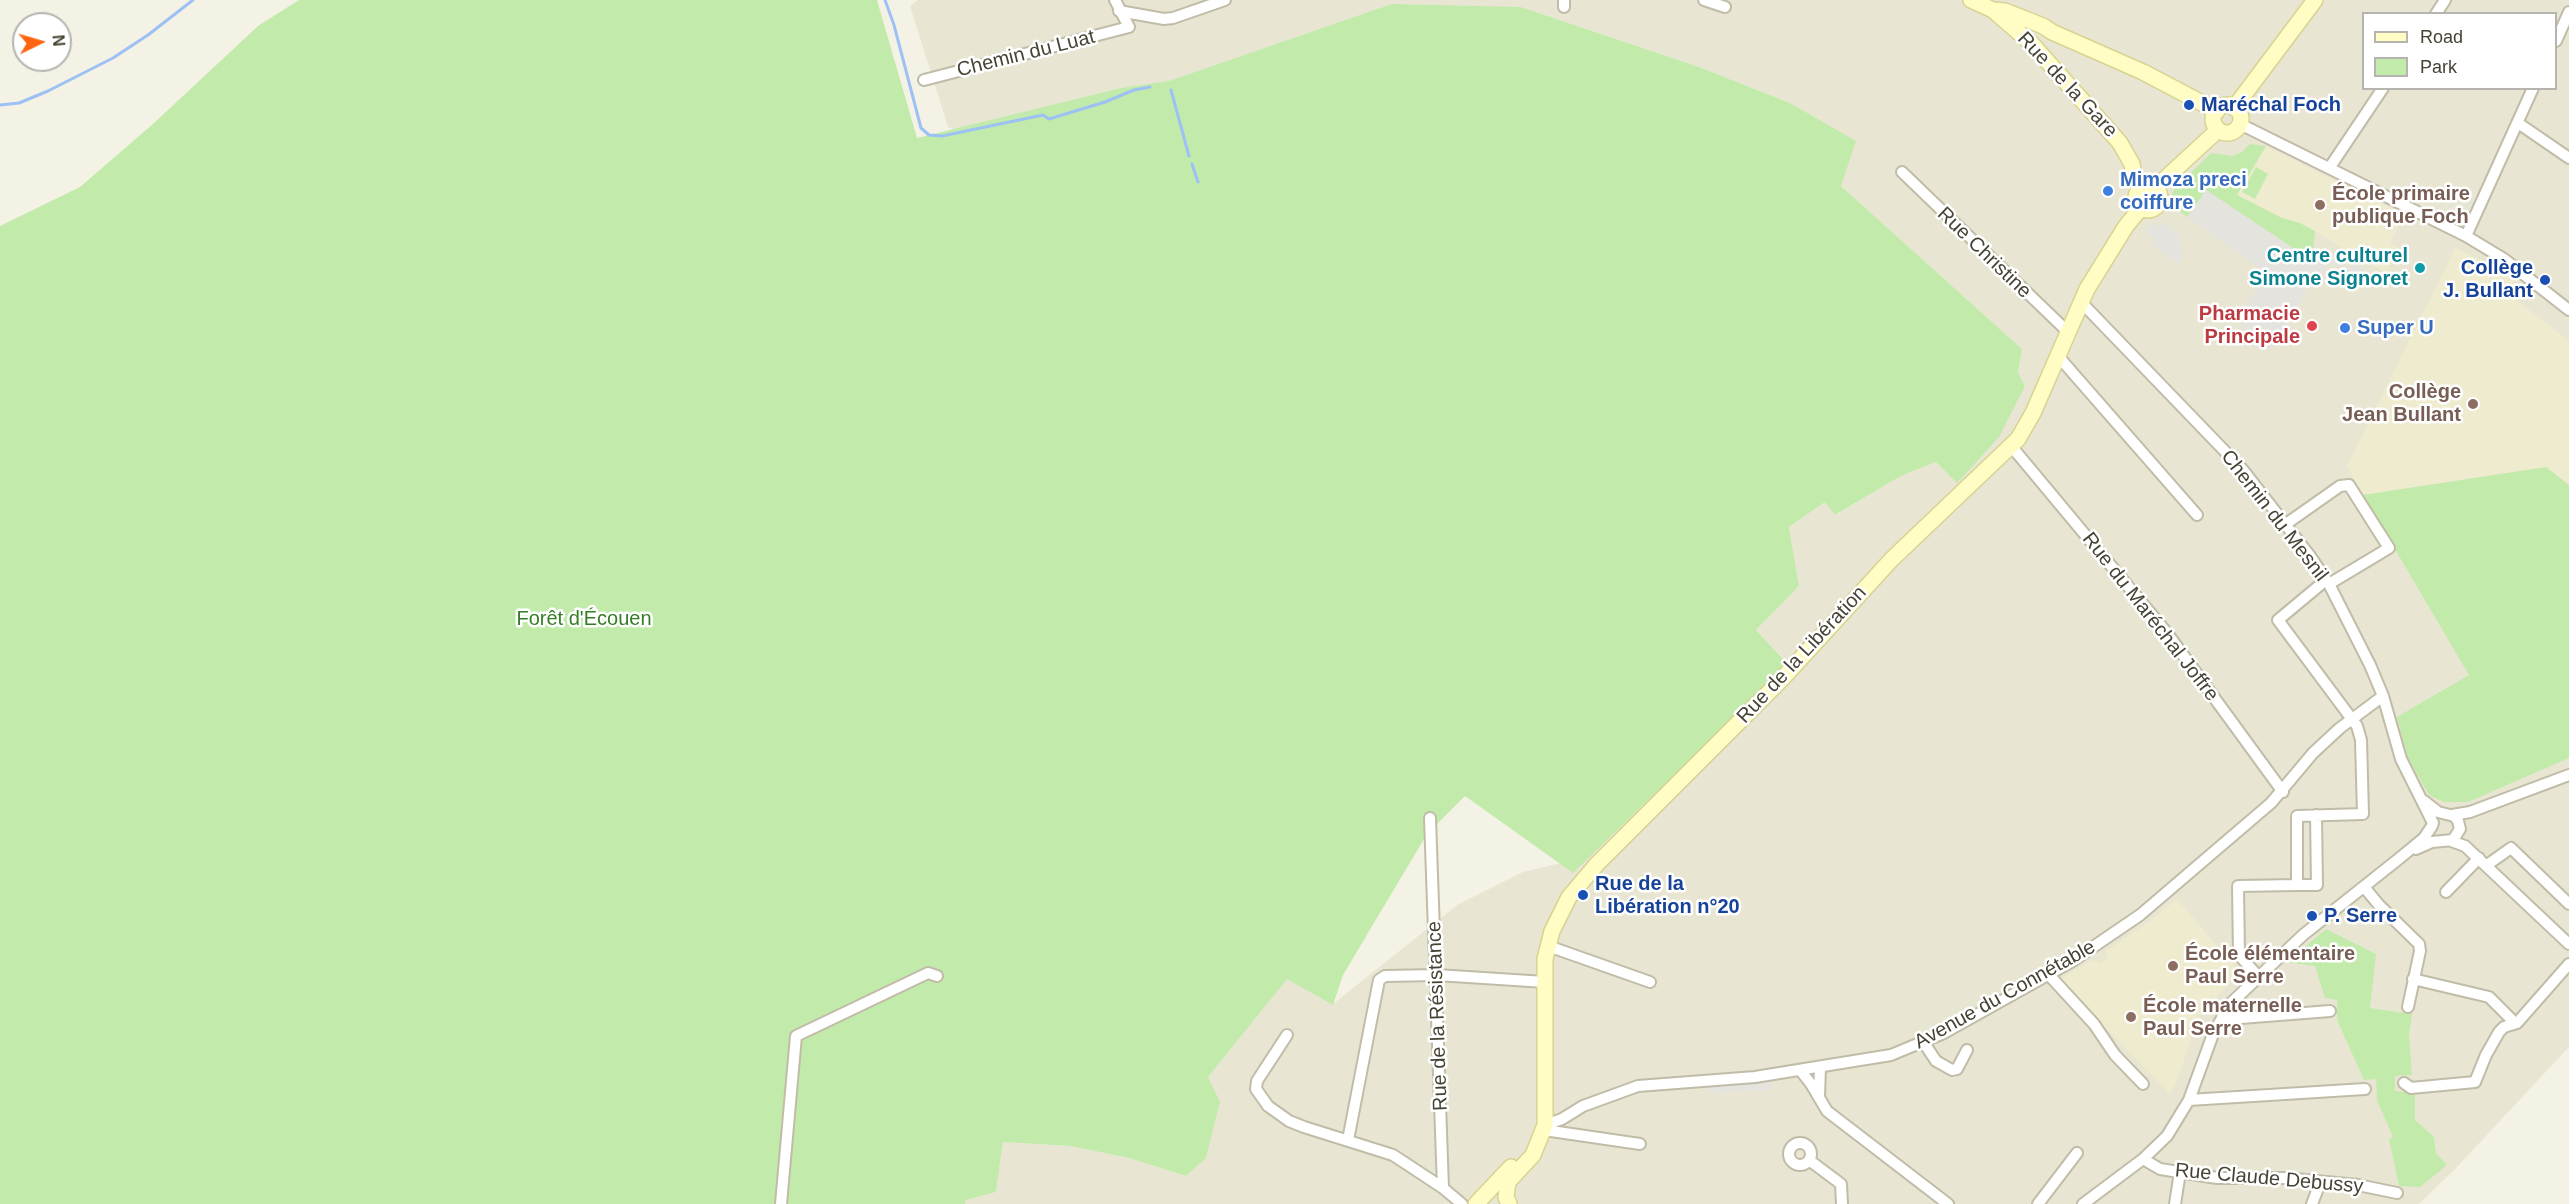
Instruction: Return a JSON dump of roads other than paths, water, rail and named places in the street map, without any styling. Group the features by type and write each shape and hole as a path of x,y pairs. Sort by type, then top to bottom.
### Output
{"main road":[{"name":"Rue de la Gare","path":"1971,0 1997,5 2120,143 2132,164 2135,180 2149,188"},
{"path":"2234,108 2315,0"},
{"path":"1997,5 2005,11 2142,72 2217,111"},
{"path":"2024,36 2030,33 2052,32"},
{"path":"2227,106 2234,108 2241,117 2240,124 2231,133 2218,130 2214,120 2217,111 2227,106"},
{"path":"2149,188 2218,130"},
{"name":"Rue de la Libération","path":"1544,1127 1545,982 1548,946 1561,911 1596,864 1782,679 1892,559 2012,447 2025,429 2081,302 2101,267 2141,208 2151,211 2158,206 2161,197 2149,188"},
{"path":"1481,1199 1544,1127"},
{"path":"1507,1200 1508,1182 1533,1155 1544,1127"}],"street":[{"path":"1117,5 1164,19 1225,0"},
{"path":"1704,0 1725,7"},
{"name":"Chemin du Luat","path":"924,80 1129,27 1117,5"},
{"path":"2557,39 2569,12"},
{"path":"2330,167 2382,90"},
{"path":"2466,236 2533,90"},
{"path":"2518,123 2569,158"},
{"path":"2240,124 2466,236 2504,259 2569,310"},
{"name":"Rue Christine","path":"1902,172 2068,332"},
{"name":"Chemin du Mesnil","path":"2081,302 2243,470 2286,524 2327,582 2370,665 2383,696 2401,759 2410,780 2424,801 2433,825"},
{"path":"2058,356 2197,515"},
{"name":"Rue du Maréchal Joffre","path":"2012,447 2167,633 2283,792"},
{"path":"2286,524 2340,486 2349,485 2389,548 2327,582 2278,620 2352,718 2361,740 2363,814 2297,816 2297,885"},
{"name":"Avenue du Connétable","path":"1544,1127 1583,1106 1638,1086 1755,1077 1891,1055 1924,1043 2049,975 2140,915 2283,792 2313,753 2352,718 2383,696"},
{"path":"2083,1204 2143,1159 2167,1136 2189,1100 2222,1017 2230,1004 2303,934 2424,838 2436,818 2448,814 2470,812 2569,775"},
{"path":"2401,857 2428,844 2455,838 2469,820 2515,796"},
{"name":"Chemin du Mesnil","path":"2424,801 2448,814"},
{"path":"2448,814 2458,821 2455,838"},
{"path":"2258,976 2239,955 2238,886 2317,885 2316,815"},
{"name":"Rue de la Résistance","path":"1430,818 1443,1188"},
{"path":"2433,825 2434,835 2455,838 2569,944"},
{"path":"2446,892 2483,862 2511,848 2569,904"},
{"path":"2364,887 2419,944 2408,1007"},
{"path":"1548,946 1650,982"},
{"path":"2404,1083 2408,1087 2415,1088 2475,1082 2493,1042 2504,1026 2517,1023 2569,964"},
{"path":"781,1204 796,1036 928,974 937,976"},
{"path":"1348,1140 1378,980 1385,976 1437,975 1545,982"},
{"path":"2049,975 2094,1024 2115,1056 2143,1084"},
{"path":"2413,979 2489,997 2511,1018 2512,1024"},
{"path":"2222,1017 2241,1018 2330,1011"},
{"path":"1287,1035 1261,1073 1256,1089 1268,1106 1289,1121 1394,1155 1443,1188 1462,1204"},
{"path":"1924,1043 1936,1061 1952,1070 1957,1069 1967,1050"},
{"path":"1819,1098 1820,1067"},
{"path":"1800,1070 1833,1117 1948,1204"},
{"path":"2189,1100 2365,1089"},
{"path":"1544,1127 1640,1144"},
{"path":"2038,1204 2077,1153"},
{"name":"Rue Claude Debussy","path":"2143,1159 2160,1169 2236,1180 2264,1177 2358,1185 2397,1193"},
{"path":"1809,1160 1841,1184 1842,1204"},
{"path":"2175,1204 2180,1172"},
{"path":"2312,1204 2320,1183"},
{"path":"1481,1199 1507,1200"}],"waterway":[{"path":"0,105 19,103 48,91 113,58 148,35 193,0"},
{"path":"885,0 894,25 921,128 929,135 942,136 1043,115 1049,119 1105,102 1134,90 1150,87"},
{"path":"1171,90 1189,156"},
{"path":"1192,164 1198,182"}],"place":[{"name":"Maréchal Foch","path":"2189,105"},
{"name":"Mimoza preci coiffure","path":"2108,191"},
{"name":"École primaire publique Foch","path":"2320,205"},
{"name":"Centre culturel Simone Signoret","path":"2420,268"},
{"name":"Collège J. Bullant","path":"2545,280"},
{"name":"Pharmacie Principale","path":"2312,326"},
{"name":"Super U","path":"2345,328"},
{"name":"Collège Jean Bullant","path":"2473,404"},
{"name":"Rue de la Libération n°20","path":"1583,895"},
{"name":"P. Serre","path":"2312,916"},
{"name":"École élémentaire Paul Serre","path":"2173,966"},
{"name":"École maternelle Paul Serre","path":"2131,1017"}],"park label":[{"name":"Forêt d'Écouen","path":"584,619"}]}
